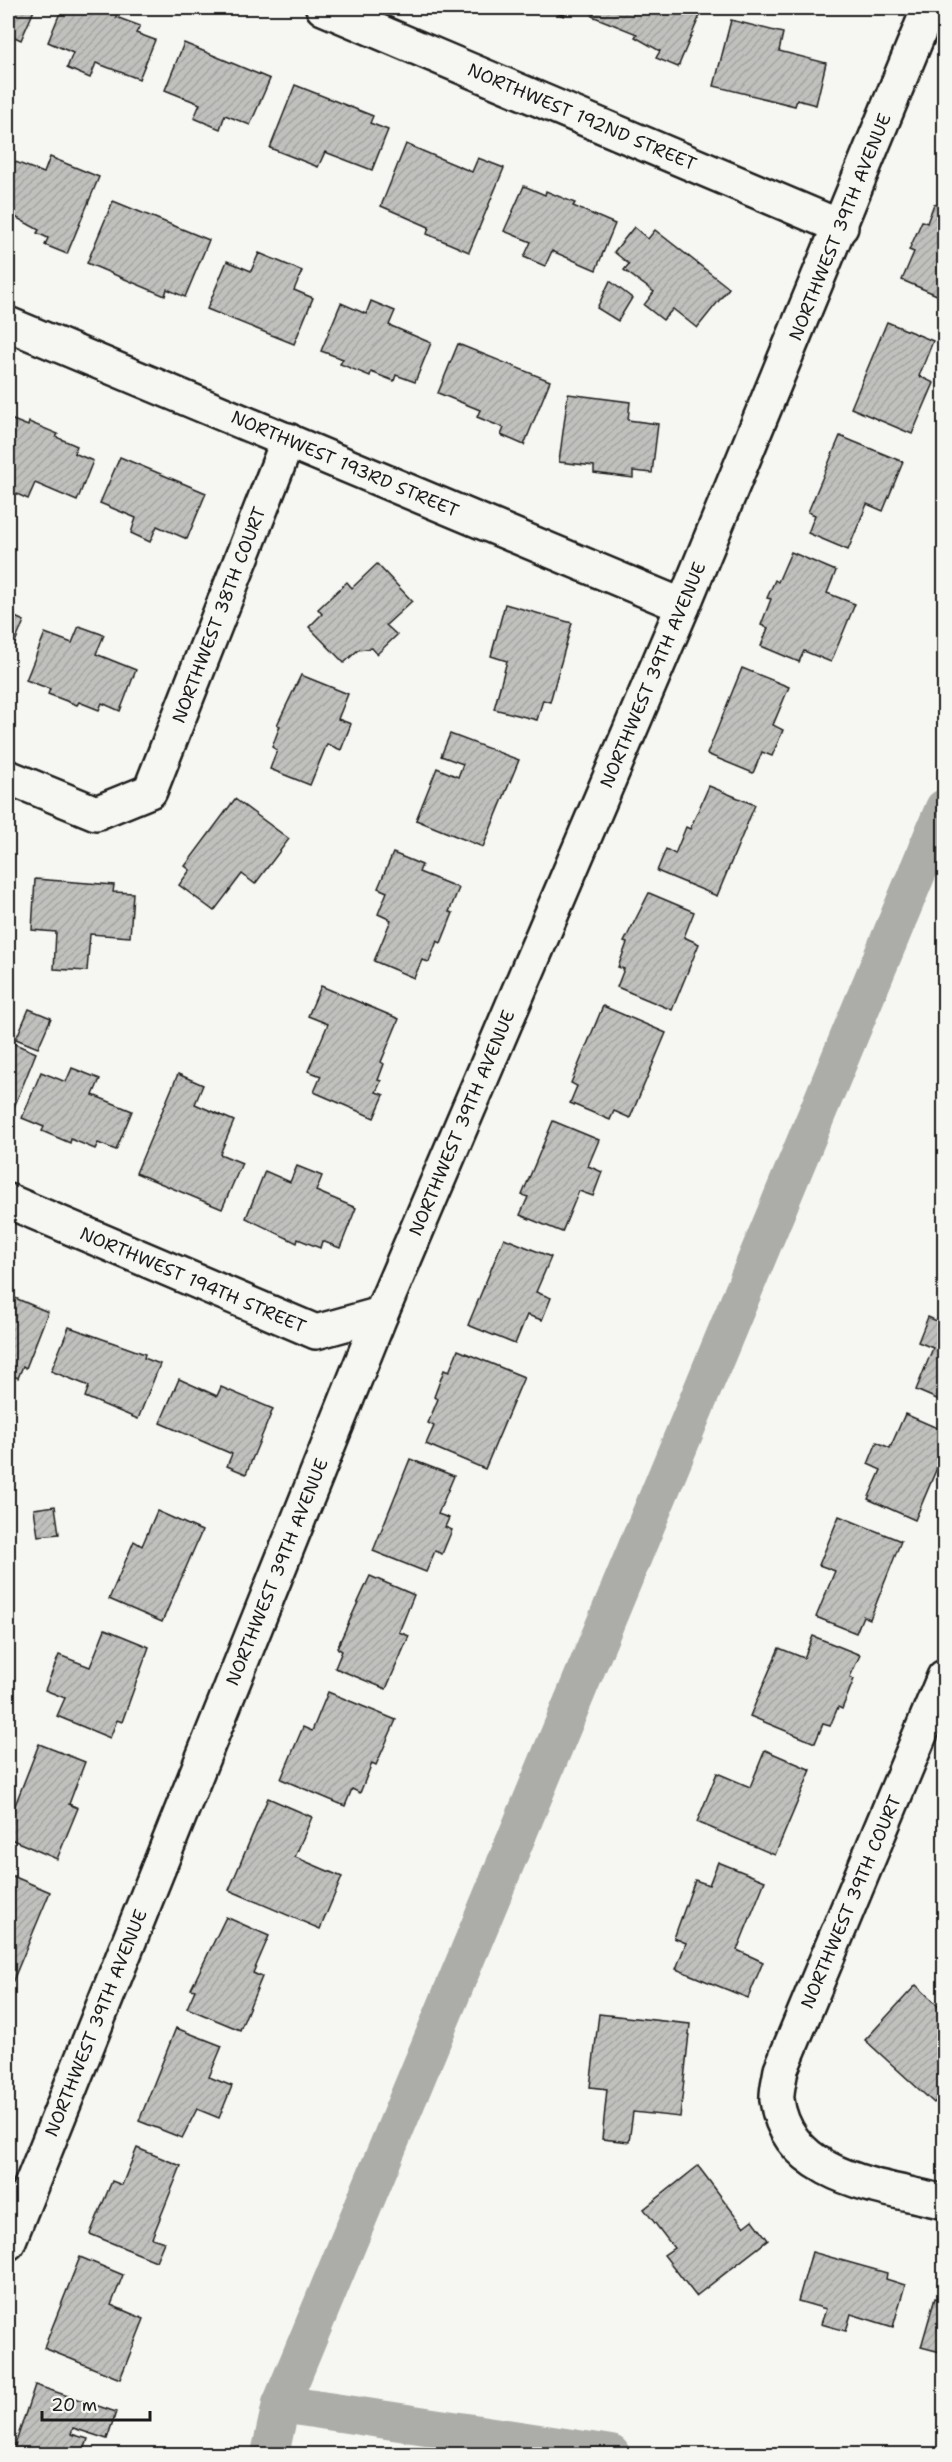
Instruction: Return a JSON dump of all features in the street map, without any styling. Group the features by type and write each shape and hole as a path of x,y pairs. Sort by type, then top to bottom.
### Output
{"street":[{"name":"NORTHWEST 192ND STREET","path":"323,8 841,227"},
{"name":"NORTHWEST 39TH AVENUE","path":"8,2243 381,1314 683,606 841,227 929,8"},
{"name":"NORTHWEST 193RD STREET","path":"8,324 683,606"},
{"name":"NORTHWEST 38TH COURT","path":"8,777 96,813 150,791 288,440"},
{"name":"NORTHWEST 194TH STREET","path":"8,1201 316,1332 381,1314"},
{"name":"NORTHWEST 39TH COURT","path":"944,1682 781,2069 777,2099 786,2131 811,2160 855,2181 945,2202"}],"building":[{"path":"8,8 35,8 21,40 8,34"},
{"path":"62,8 106,8 117,12 116,17 140,26 136,33 155,40 139,79 96,63 90,78 67,68 73,53 48,42"},
{"path":"545,8 568,8 564,16"},
{"path":"595,8 703,8 678,67 656,58 660,51 635,37 637,34 592,16"},
{"path":"731,20 783,33 779,51 826,63 816,105 797,100 795,106 714,86"},
{"path":"184,43 270,79 250,125 225,115 220,129 194,118 200,104 165,90"},
{"path":"295,85 373,116 370,123 388,130 372,170 325,152 318,167 270,148"},
{"path":"406,144 472,172 478,158 504,168 469,252 427,234 429,227 381,206"},
{"path":"50,157 99,177 67,254 45,245 48,238 37,233 39,230 8,213 8,159 44,173"},
{"path":"524,186 545,195 546,191 575,203 573,206 615,224 596,270 552,251 545,266 524,257 531,242 504,231"},
{"path":"113,201 209,240 185,297 167,289 165,296 87,263"},
{"path":"934,204 944,208 944,298 902,280 914,252 909,250 922,221 927,223"},
{"path":"634,227 648,239 655,230 729,288 697,328 673,309 663,320 644,305 654,292 624,270 629,264 614,252"},
{"path":"259,253 302,271 294,290 313,298 294,344 207,309 227,261 251,271"},
{"path":"610,281 632,298 618,321 597,308"},
{"path":"371,301 395,311 389,325 431,343 415,382 396,375 394,381 371,372 370,376 340,364 343,359 321,351 341,303 366,314"},
{"path":"887,322 933,341 919,376 934,383 912,434 851,408"},
{"path":"458,344 550,381 524,445 501,435 504,428 477,417 480,410 438,393"},
{"path":"568,394 630,402 628,420 658,424 652,473 633,471 633,478 594,473 594,466 559,462"},
{"path":"8,418 28,426 29,422 58,434 56,437 77,446 74,453 93,461 77,501 35,483 28,499 8,490 11,473 8,472"},
{"path":"840,436 903,462 883,511 867,504 848,550 808,533 815,515 808,512"},
{"path":"120,457 206,493 187,539 157,526 150,542 131,533 136,518 100,503"},
{"path":"791,552 836,571 827,593 855,604 831,662 804,651 799,662 761,646 768,628 761,625 771,599 767,598 775,580 778,582"},
{"path":"377,564 412,601 386,625 397,635 377,654 372,648 358,650 344,663 309,627 322,614 318,609 347,582 352,588"},
{"path":"505,604 572,623 550,702 543,700 537,720 494,709 507,661 491,656"},
{"path":"8,614 24,621 8,659"},
{"path":"79,626 104,635 96,654 136,670 120,711 102,703 99,710 79,702 77,705 48,694 50,689 26,680 45,633 72,643"},
{"path":"742,668 789,687 773,725 783,730 772,756 762,752 753,773 707,754"},
{"path":"301,675 348,694 338,719 351,724 341,750 327,744 310,785 270,769 277,750 272,747 280,726 277,725"},
{"path":"450,734 519,760 483,847 416,820 437,768 458,777 463,764 441,756"},
{"path":"709,786 755,805 717,896 657,871 666,849 675,854 686,827 690,829"},
{"path":"235,799 289,839 255,884 242,874 214,911 179,885 190,870 185,866"},
{"path":"393,853 422,865 419,872 459,888 449,912 453,913 441,943 437,941 429,962 422,960 414,978 374,961 391,920 378,914 387,892 378,888"},
{"path":"35,879 114,885 113,892 133,893 130,937 90,934 87,971 54,969 56,932 32,930"},
{"path":"649,893 694,912 684,937 699,944 672,1010 617,987 624,969 618,967 627,943 624,942"},
{"path":"321,986 399,1019 381,1062 384,1064 376,1092 384,1095 374,1118 314,1092 321,1076 308,1071 328,1024 308,1016"},
{"path":"603,1006 666,1033 630,1118 614,1111 610,1120 570,1103 577,1086 571,1083"},
{"path":"29,1009 51,1018 38,1048 16,1039"},
{"path":"8,1041 36,1053 8,1122"},
{"path":"72,1068 100,1079 93,1095 132,1111 116,1150 98,1143 95,1149 71,1139 70,1143 42,1131 44,1127 22,1118 41,1072 66,1082"},
{"path":"178,1074 203,1085 195,1104 234,1121 220,1154 242,1163 222,1209 136,1173"},
{"path":"553,1121 599,1140 588,1166 602,1172 593,1196 579,1191 562,1232 520,1215 528,1197 522,1195"},
{"path":"297,1166 322,1176 316,1191 356,1208 340,1248 322,1241 320,1248 298,1239 297,1243 246,1218 265,1171 290,1182"},
{"path":"504,1238 551,1257 536,1292 551,1298 542,1320 527,1315 515,1344 468,1325"},
{"path":"8,1295 48,1312 26,1368 23,1366 18,1378 8,1374"},
{"path":"928,1317 943,1324 944,1320 944,1402 916,1390 933,1348 918,1342"},
{"path":"69,1327 145,1354 144,1358 160,1364 138,1419 85,1397 89,1386 51,1371"},
{"path":"458,1350 524,1377 485,1469 426,1444 434,1426 428,1423 438,1399 434,1397 444,1370 449,1372"},
{"path":"179,1379 217,1396 221,1387 273,1409 246,1474 227,1466 232,1454 160,1423"},
{"path":"905,1414 944,1431 944,1451 915,1520 868,1499 881,1470 868,1464 877,1442 890,1448"},
{"path":"410,1459 454,1476 438,1514 449,1518 445,1527 452,1530 442,1554 435,1551 426,1572 373,1551"},
{"path":"55,1506 59,1534 38,1536 34,1509"},
{"path":"157,1511 202,1531 162,1622 109,1599 134,1541 142,1546"},
{"path":"839,1516 901,1541 870,1619 863,1616 856,1633 816,1617 835,1571 819,1565"},
{"path":"370,1576 414,1595 399,1632 409,1636 386,1689 335,1668 342,1651 337,1648"},
{"path":"105,1629 149,1647 122,1722 117,1720 110,1738 57,1716 65,1698 45,1690 59,1655 90,1667"},
{"path":"813,1636 860,1655 850,1677 854,1679 842,1709 838,1707 830,1726 823,1724 815,1743 750,1716 779,1648 804,1658"},
{"path":"328,1692 396,1720 376,1765 372,1763 360,1793 352,1789 345,1806 281,1779 303,1727 312,1731"},
{"path":"39,1744 85,1762 69,1804 78,1808 57,1859 8,1838 12,1819 10,1818"},
{"path":"765,1750 811,1770 775,1855 697,1822 717,1773 750,1787"},
{"path":"268,1798 312,1817 295,1857 342,1877 320,1929 229,1890"},
{"path":"718,1862 765,1881 737,1950 763,1962 748,1998 676,1969 686,1943 674,1938 695,1880 709,1885"},
{"path":"8,1874 50,1892 12,1983 8,1981"},
{"path":"226,1917 269,1936 253,1973 262,1977 240,2030 187,2008 195,1990 191,1989"},
{"path":"916,1985 944,2011 944,2091 934,2103 865,2040"},
{"path":"599,2014 690,2024 680,2117 633,2112 629,2142 602,2139 607,2089 590,2087"},
{"path":"176,2028 222,2046 209,2077 232,2086 219,2118 197,2109 182,2138 139,2121"},
{"path":"137,2148 181,2166 152,2238 164,2242 156,2261 90,2234 112,2181 122,2185"},
{"path":"698,2166 744,2227 753,2220 768,2240 696,2296 664,2255 674,2248 644,2209"},
{"path":"812,2252 887,2273 886,2279 905,2285 893,2327 851,2314 846,2331 821,2324 826,2309 798,2301"},
{"path":"80,2257 123,2275 111,2305 144,2319 120,2379 44,2348"},
{"path":"935,2298 944,2301 944,2353 921,2347"},
{"path":"35,2385 116,2412 107,2439 73,2428 71,2434 88,2439 83,2454 12,2454"}],"waterway":[{"path":"270,2454 281,2404 944,808"},
{"path":"281,2404 611,2454"}]}
